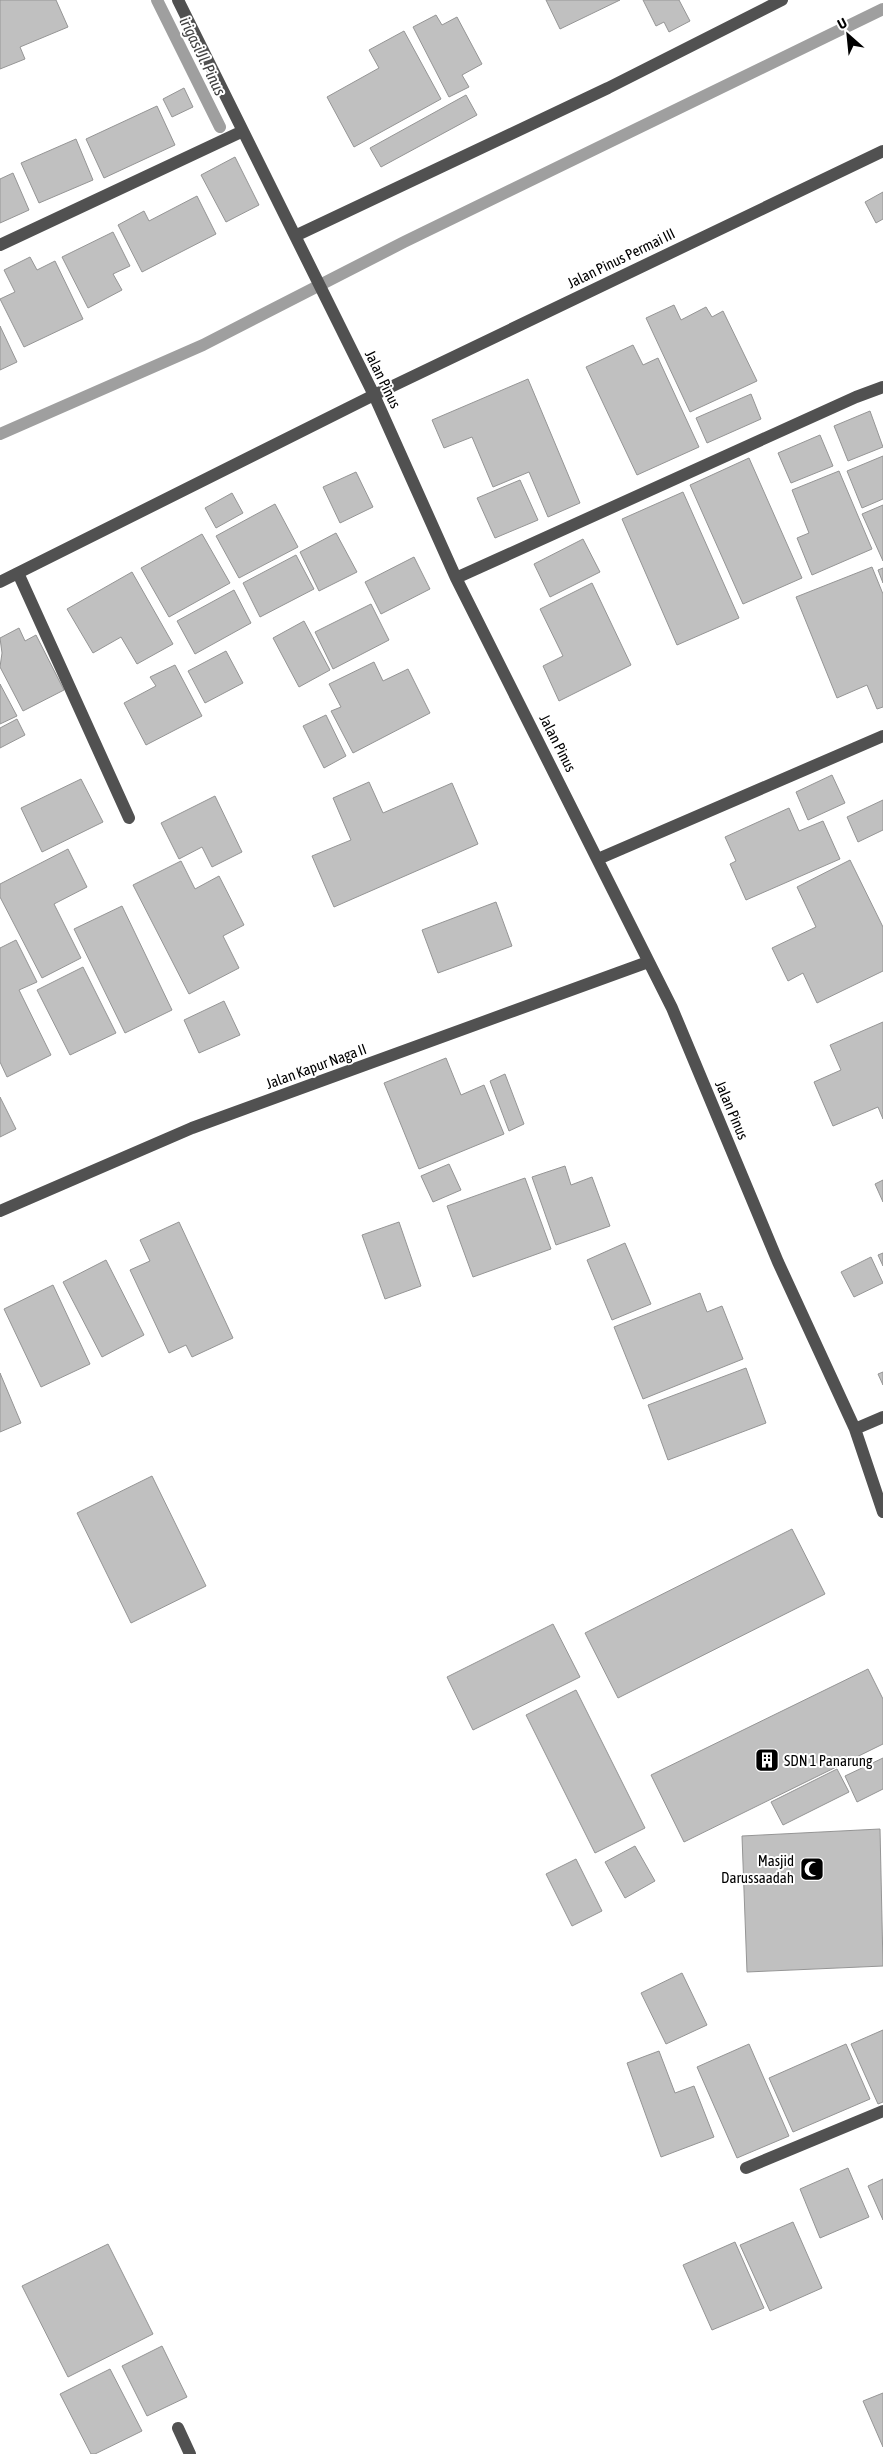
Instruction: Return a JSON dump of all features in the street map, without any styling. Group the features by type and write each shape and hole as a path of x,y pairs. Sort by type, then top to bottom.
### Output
{"street":[{"name":"Jalan Pinus","path":"178,0 374,395 456,578 672,1008 778,1262 856,1429 883,1512"},
{"path":"295,236 608,88 782,0"},
{"path":"0,245 244,131"},
{"name":"Jalan Pinus Permai III","path":"0,582 374,395 883,150"},
{"path":"456,578 883,387"},
{"path":"18,572 129,818"},
{"path":"598,859 883,736"},
{"name":"Jalan Kapur Naga II","path":"0,1211 192,1128 648,962"},
{"path":"856,1429 883,1418"},
{"path":"746,2168 883,2111"},
{"path":"178,2428 190,2454"}],"building":[{"path":"0,0 56,0 68,27 20,47 25,59 0,69"},
{"path":"546,0 620,0 560,29"},
{"path":"643,0 679,0 690,21 669,32 664,22 656,26"},
{"path":"436,15 442,25 457,17 482,64 462,75 469,87 449,97 413,27"},
{"path":"404,31 441,99 354,147 327,97 379,68 369,50"},
{"path":"184,88 193,107 172,117 163,99"},
{"path":"466,95 477,115 381,167 370,148"},
{"path":"157,106 175,145 104,178 86,139"},
{"path":"76,139 93,180 39,203 21,163"},
{"path":"235,157 259,205 226,222 201,175"},
{"path":"13,173 29,210 0,223 0,179"},
{"path":"883,192 883,219 876,223 865,202"},
{"path":"197,196 216,234 142,272 118,225 144,211 149,221"},
{"path":"113,232 130,266 113,274 122,290 88,308 62,257"},
{"path":"30,257 37,270 55,261 83,319 24,347 0,299 15,292 4,270"},
{"path":"674,305 681,320 706,307 712,317 723,311 757,381 690,412 646,318"},
{"path":"0,326 17,362 0,370"},
{"path":"633,345 643,365 658,358 699,447 637,475 586,367"},
{"path":"528,379 580,503 548,517 529,472 493,487 472,437 444,448 432,420"},
{"path":"751,394 761,419 707,443 696,418"},
{"path":"870,411 883,447 848,461 834,426"},
{"path":"820,435 833,466 791,483 778,453"},
{"path":"883,456 883,499 862,508 847,471"},
{"path":"749,458 802,578 743,604 690,485"},
{"path":"839,471 872,549 812,575 797,538 809,533 792,490"},
{"path":"356,472 373,507 340,523 323,487"},
{"path":"520,480 538,520 495,538 477,498"},
{"path":"683,492 739,618 677,645 622,519"},
{"path":"232,493 243,513 216,528 205,508"},
{"path":"275,504 298,547 239,578 216,536"},
{"path":"883,505 883,561 862,514"},
{"path":"336,533 357,572 319,591 300,552"},
{"path":"202,534 230,583 169,617 141,568"},
{"path":"583,539 600,572 550,597 534,564"},
{"path":"296,555 314,589 260,617 243,583"},
{"path":"414,557 430,589 381,614 365,582"},
{"path":"872,567 883,594 883,707 877,709 867,685 837,698 796,597"},
{"path":"883,568 883,583 878,570"},
{"path":"132,572 173,644 137,664 121,637 93,653 67,609"},
{"path":"592,583 631,665 559,701 543,666 563,656 540,609"},
{"path":"234,590 251,623 195,654 177,621"},
{"path":"371,604 389,640 333,669 315,632"},
{"path":"304,621 330,670 299,687 273,638"},
{"path":"19,628 25,641 36,635 64,690 23,711 0,667 2,653 0,638"},
{"path":"226,651 243,683 205,703 188,671"},
{"path":"374,662 383,681 408,669 430,713 353,753 331,711 341,707 329,684"},
{"path":"175,665 202,716 146,745 124,703 156,686 150,677"},
{"path":"0,684 17,716 0,724"},
{"path":"326,715 346,756 324,768 303,726"},
{"path":"17,719 25,735 0,748 0,728"},
{"path":"832,775 845,803 808,820 796,792"},
{"path":"81,779 103,822 42,852 21,808"},
{"path":"369,782 383,813 452,783 478,844 334,907 312,856 351,840 333,798"},
{"path":"215,796 242,852 212,867 202,847 179,859 161,823"},
{"path":"883,800 883,830 858,842 847,817"},
{"path":"789,808 799,831 823,821 840,859 746,900 730,864 736,861 725,837"},
{"path":"68,849 87,887 54,904 81,958 42,978 0,897 0,884"},
{"path":"850,860 883,927 883,971 817,1003 803,973 788,981 772,948 816,927 797,887"},
{"path":"181,861 195,889 219,876 244,925 223,936 239,968 189,994 133,885"},
{"path":"496,902 512,946 438,973 422,930"},
{"path":"122,906 172,1010 125,1033 74,929"},
{"path":"16,940 37,982 19,990 51,1055 7,1077 0,1062 0,948"},
{"path":"83,967 116,1033 70,1055 37,990"},
{"path":"224,1001 240,1035 199,1053 184,1020"},
{"path":"883,1022 883,1119 878,1107 833,1126 814,1082 841,1070 830,1045"},
{"path":"446,1058 461,1095 484,1085 504,1134 419,1169 384,1083"},
{"path":"505,1074 524,1124 509,1131 490,1081"},
{"path":"0,1097 16,1129 0,1137"},
{"path":"449,1164 461,1190 433,1202 421,1176"},
{"path":"565,1166 571,1185 592,1177 610,1226 556,1245 532,1177"},
{"path":"525,1178 551,1249 473,1277 447,1206"},
{"path":"883,1180 883,1202 875,1184"},
{"path":"179,1222 233,1338 192,1357 186,1345 169,1353 130,1270 150,1261 140,1240"},
{"path":"399,1222 421,1286 385,1299 362,1235"},
{"path":"625,1243 651,1304 612,1320 587,1260"},
{"path":"883,1253 883,1266 878,1255"},
{"path":"871,1257 883,1283 854,1297 841,1272"},
{"path":"106,1260 144,1335 102,1357 63,1282"},
{"path":"53,1285 90,1364 41,1387 4,1309"},
{"path":"700,1293 707,1312 722,1306 743,1359 643,1399 614,1327"},
{"path":"746,1368 766,1423 668,1460 648,1405"},
{"path":"883,1372 883,1385 878,1374"},
{"path":"0,1373 21,1423 0,1432"},
{"path":"152,1476 206,1586 131,1623 77,1513"},
{"path":"792,1529 825,1594 618,1698 585,1633"},
{"path":"553,1624 580,1677 473,1730 447,1677"},
{"name":"SDN 1 Panarung","path":"868,1669 883,1699 883,1744 684,1842 651,1775"},
{"path":"576,1690 645,1828 595,1853 526,1715"},
{"path":"883,1758 883,1789 857,1802 845,1776"},
{"path":"837,1769 849,1792 783,1825 771,1802"},
{"name":"Masjid Darussaadah","path":"880,1829 883,1966 747,1972 742,1836"},
{"path":"635,1846 655,1881 625,1898 605,1862"},
{"path":"576,1859 602,1911 572,1926 546,1874"},
{"path":"682,1973 707,2025 666,2044 641,1993"},
{"path":"883,2030 883,2102 878,2104 851,2044"},
{"path":"749,2044 789,2136 737,2158 697,2067"},
{"path":"846,2044 870,2099 793,2132 769,2078"},
{"path":"659,2051 675,2093 694,2086 714,2137 661,2157 627,2063"},
{"path":"848,2168 869,2217 820,2238 800,2189"},
{"path":"883,2179 883,2220 868,2186"},
{"path":"793,2222 822,2288 770,2311 740,2245"},
{"path":"735,2242 764,2308 712,2330 683,2265"},
{"path":"108,2244 153,2334 68,2377 22,2286"},
{"path":"162,2346 187,2397 147,2416 122,2366"},
{"path":"110,2369 142,2431 95,2454 91,2454 60,2394"},
{"path":"883,2393 883,2447 863,2401"}],"waterway":[{"name":"irigasi Jl. Pinus","path":"157,0 220,127"},
{"path":"0,434 203,345 404,242 883,9"}],"place":[{"name":"SDN 1 Panarung","path":"767,1760"},
{"name":"Masjid Darussaadah","path":"812,1869"}]}
